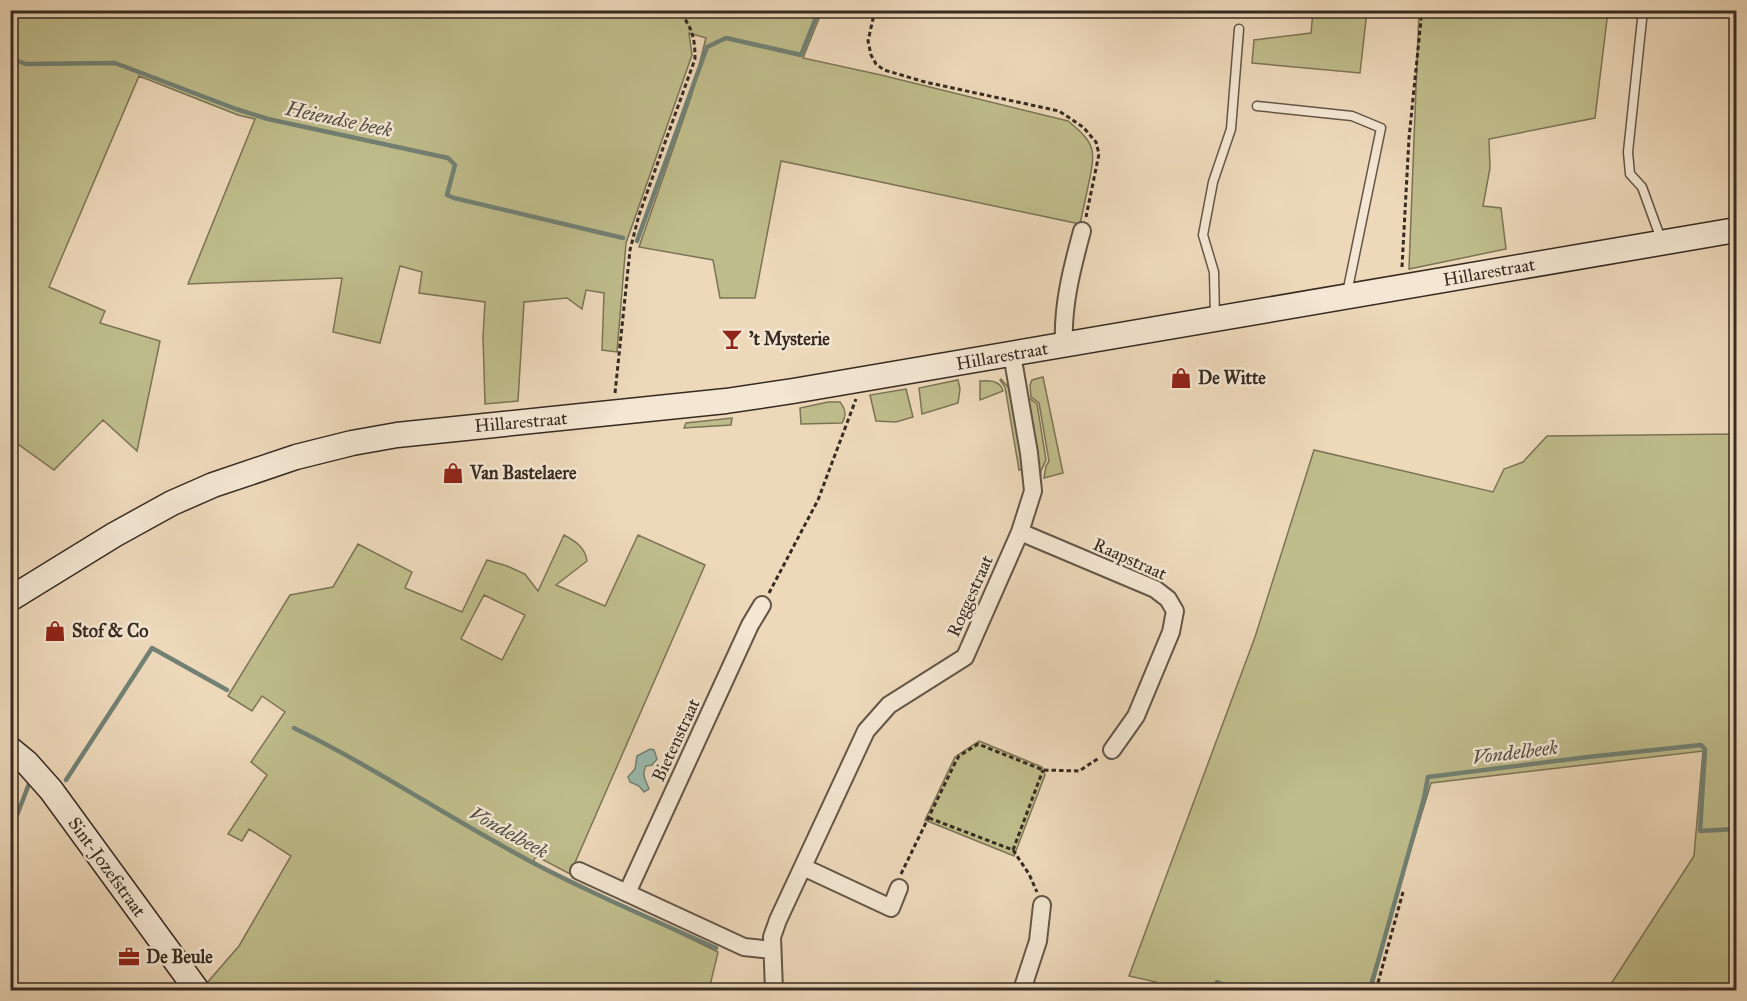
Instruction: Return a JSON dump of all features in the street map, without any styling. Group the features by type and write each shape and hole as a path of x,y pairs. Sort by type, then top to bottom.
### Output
{"main road":[{"name":"Hillarestraat","path":"10,600 114,535 172,503 213,485 296,457 352,443 396,435 726,401 1737,230"},
{"name":"Sint-Jozefstraat","path":"10,749 51,790 197,990"}],"street":[{"name":"Hillarestraat","path":"1064,345 1063,326 1071,274 1082,231"},
{"name":"Roggestraat","path":"774,990 772,938 778,920 866,731 890,705 965,657 1020,532 1033,491 1029,453 1012,354"},
{"name":"Raapstraat","path":"1020,532 1155,590 1168,599 1175,611 1171,632 1136,716 1112,750"},
{"name":"Bietenstraat","path":"627,892 750,625 762,605"},
{"path":"803,867 891,908 899,888"},
{"path":"579,871 744,947 772,950"},
{"path":"1022,990 1038,941 1042,905"}],"lane":[{"path":"1643,10 1628,152 1630,174 1642,187 1662,242"},
{"path":"1215,319 1214,272 1203,235 1213,182 1231,129 1239,29"},
{"path":"1257,106 1352,116 1381,128 1346,297"}],"path":[{"path":"614,413 630,250 639,215 695,59 695,40 690,26 679,10"},
{"path":"875,10 868,40 871,55 876,64 884,70 926,82 1059,111 1083,127 1096,142 1099,154 1082,231"},
{"path":"1401,287 1409,138 1422,10"},
{"path":"762,605 818,500 856,401 860,380"},
{"path":"899,888 899,877 959,756 978,744 1043,770 1079,771 1112,750"},
{"path":"1013,850 1043,770"},
{"path":"928,818 1013,850 1029,874 1042,905"},
{"path":"1376,990 1403,892"}],"shaded area":[{"path":"11,11 822,11 803,58 1068,121 1084,135 1091,147 1093,154 1091,171 1080,224 781,161 755,298 720,298 713,260 639,247 691,97 706,38 689,33 692,55 626,243 617,352 602,350 604,293 586,290 582,309 567,298 524,302 518,401 485,404 483,337 485,302 419,293 422,272 400,266 380,343 333,332 342,278 188,284 255,119 238,115 139,76 49,287 105,311 100,323 160,341 137,451 103,420 54,470 11,439"},
{"path":"1313,11 1367,11 1360,73 1252,63 1254,40 1311,33"},
{"path":"1419,11 1608,11 1595,118 1489,139 1490,168 1483,206 1501,208 1506,249 1409,269"},
{"path":"1043,377 1063,473 1044,478 1049,461 1039,403 1031,397 1030,385 1032,380"},
{"path":"1001,379 1010,389 1024,469 1019,470 1005,387"},
{"path":"958,380 960,389 958,403 922,414 919,388"},
{"path":"980,381 995,382 1003,391 980,400"},
{"path":"906,389 913,417 896,422 876,421 870,395"},
{"path":"1026,396 1037,404 1046,460 1041,471 1038,503 1036,502"},
{"path":"828,402 842,404 845,415 842,423 801,424 800,408"},
{"path":"732,418 731,425 684,428 686,423"},
{"path":"1736,434 1736,990 1607,990 1694,856 1703,751 1431,783 1368,990 1155,990 1156,982 1129,976 1255,637 1314,450 1493,492 1504,469 1523,462 1547,436"},
{"path":"564,535 582,548 587,561 556,585 605,606 638,535 705,565 570,874 536,856 533,862 718,952 709,990 211,990 206,984 239,946 291,856 249,829 242,841 228,834 267,775 251,762 285,712 262,696 252,711 228,696 290,595 333,587 358,544 412,572 405,588 462,612 487,560 525,574 538,591","holes":["484,595 525,615 502,660 461,639"]},
{"path":"979,741 1042,767 1045,775 1014,856 925,820 955,757"},
{"path":"650,749 654,750 657,759 652,765 646,766 644,778 649,789 644,792 639,786 630,782 628,777 635,769 637,756"}],"waterway":[{"name":"Heiendse beek","path":"637,241 707,47 726,38 801,55 819,10"},
{"name":"Heiendse beek","path":"10,58 26,64 115,63 268,119 448,158 455,165 447,195 623,238"},
{"path":"66,780 152,648 227,690"},
{"name":"Vondelbeek","path":"294,728 545,869 716,948"},
{"name":"Vondelbeek","path":"1370,990 1428,777 1701,745 1705,749 1700,831 1736,829"},
{"name":"Vondelbeek","path":"10,833 29,784"},
{"name":"Vondelbeek","path":"1217,982 1235,990 1244,990"}],"place":[{"name":"'t Mysterie","path":"732,339"},
{"name":"De Witte","path":"1181,378"},
{"name":"Van Bastelaere","path":"453,473"},
{"name":"Stof & Co","path":"55,631"},
{"name":"De Beule","path":"129,957"}]}
